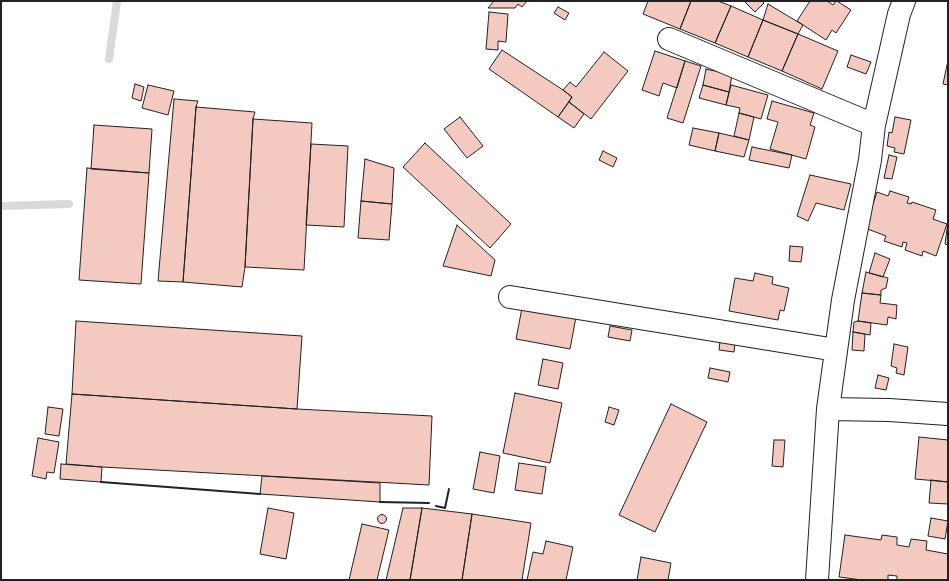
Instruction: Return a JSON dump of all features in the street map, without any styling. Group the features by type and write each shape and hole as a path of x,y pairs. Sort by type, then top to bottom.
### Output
{"street":[{"path":"817,580 828,409 843,300 870,160 874,125 899,14 904,1"},
{"path":"669,39 874,125"},
{"path":"510,298 836,350"},
{"path":"828,409 890,410 948,414"}],"building":[{"path":"494,1 527,1 522,7 518,4 515,8 488,8"},
{"path":"648,1 691,1 680,29 643,14"},
{"path":"691,1 718,1 731,6 715,43 680,29"},
{"path":"744,1 762,1 764,3 755,12"},
{"path":"810,1 827,1 833,5 837,1 851,10 836,33 832,30 826,40 797,21"},
{"path":"768,4 803,25 798,34 763,20"},
{"path":"731,6 763,20 748,57 715,43"},
{"path":"558,7 569,13 565,20 554,13"},
{"path":"489,12 508,14 506,42 498,41 498,50 486,49"},
{"path":"763,20 798,34 782,71 748,57"},
{"path":"798,34 838,51 822,89 782,71"},
{"path":"502,50 572,97 558,117 489,69"},
{"path":"655,51 685,61 677,88 663,83 659,96 642,90"},
{"path":"604,52 628,71 591,119 569,102 572,97 563,90 570,82 576,87"},
{"path":"851,55 871,62 866,74 847,67"},
{"path":"685,61 701,66 683,123 667,118"},
{"path":"948,65 948,85 943,84"},
{"path":"706,69 732,75 729,92 703,85"},
{"path":"135,84 144,87 141,101 132,98"},
{"path":"148,85 174,91 168,115 142,108"},
{"path":"703,85 729,92 726,105 699,98"},
{"path":"731,85 768,95 761,119 739,113 740,108 726,105"},
{"path":"174,99 198,101 196,107 183,282 158,281"},
{"path":"772,101 814,113 810,125 815,127 806,159 770,149 778,122 767,119"},
{"path":"569,102 584,114 574,128 558,117"},
{"path":"196,107 255,112 253,119 245,267 242,287 183,282"},
{"path":"739,113 754,117 749,140 734,136"},
{"path":"460,117 483,146 467,158 444,129"},
{"path":"895,117 911,120 904,154 894,152 895,148 887,146 889,132 892,133"},
{"path":"253,119 312,123 304,270 245,267"},
{"path":"94,125 152,129 149,173 91,169"},
{"path":"693,128 719,133 715,151 689,145"},
{"path":"719,133 749,140 744,157 715,151"},
{"path":"425,143 511,224 490,248 403,167"},
{"path":"311,144 348,146 344,227 306,225"},
{"path":"752,147 792,155 789,168 749,160"},
{"path":"603,151 617,158 613,167 599,160"},
{"path":"889,155 897,157 892,179 884,178"},
{"path":"365,159 394,168 392,204 361,201"},
{"path":"87,168 149,173 141,284 79,280"},
{"path":"810,175 851,184 844,210 816,203 808,221 797,216"},
{"path":"890,191 909,197 907,203 911,204 912,202 936,210 933,219 947,224 936,256 923,251 922,256 905,250 907,243 903,242 902,247 884,241 886,236 865,228 877,192 888,196"},
{"path":"361,201 392,204 389,240 358,238"},
{"path":"948,222 948,245 945,244"},
{"path":"457,225 495,260 491,276 443,266"},
{"path":"790,246 803,247 801,262 789,261"},
{"path":"875,253 890,259 883,277 869,273"},
{"path":"866,272 888,278 886,288 881,290 881,295 862,293"},
{"path":"755,273 773,277 772,284 789,288 784,311 780,310 778,320 729,311 735,278 753,281"},
{"path":"862,293 881,295 880,303 897,305 896,319 888,317 887,325 858,321"},
{"path":"522,308 576,317 570,349 516,339"},
{"path":"76,321 302,336 297,409 72,394"},
{"path":"858,321 871,323 870,335 853,332 854,322"},
{"path":"610,326 632,330 630,341 608,337"},
{"path":"853,332 865,334 864,351 852,350"},
{"path":"720,341 735,343 734,352 719,350"},
{"path":"894,344 908,347 904,375 896,373 897,368 891,366"},
{"path":"543,359 563,363 558,389 538,385"},
{"path":"710,368 730,372 728,382 708,378"},
{"path":"878,375 889,378 886,390 875,388"},
{"path":"515,393 562,403 550,463 503,453"},
{"path":"72,394 297,409 432,416 429,485 66,464"},
{"path":"671,404 707,422 655,532 619,515"},
{"path":"48,407 63,409 59,436 45,434"},
{"path":"609,407 619,410 614,425 605,422"},
{"path":"919,437 948,440 948,482 915,479"},
{"path":"38,438 59,442 54,473 47,472 46,479 32,476"},
{"path":"774,440 785,440 783,467 772,466"},
{"path":"480,452 500,456 494,493 473,489"},
{"path":"519,463 546,467 542,494 515,490"},
{"path":"61,464 102,467 101,482 60,479"},
{"path":"262,476 380,483 380,502 260,494"},
{"path":"931,480 948,482 948,504 929,503"},
{"path":"268,508 294,513 286,559 260,554"},
{"path":"403,508 422,508 410,580 386,580"},
{"path":"422,508 472,514 462,580 410,580"},
{"path":"472,514 531,523 522,580 462,580"},
{"path":"380,515 384,515 386,519 384,523 380,523 378,521 378,517"},
{"path":"931,518 948,521 945,539 928,536"},
{"path":"362,524 389,530 377,580 349,580"},
{"path":"845,535 881,540 882,535 897,537 897,545 909,547 911,539 927,541 926,550 948,554 948,580 897,580 897,576 888,575 888,580 862,580 839,577"},
{"path":"546,541 573,547 566,580 527,580 533,552 543,554"},
{"path":"641,557 671,563 668,580 637,580"}],"waterway":[{"path":"109,59 117,1"},
{"path":"1,206 69,204"}],"wall":[{"path":"101,482 260,494"},
{"path":"436,506 445,508 449,489"},
{"path":"380,502 429,503"}]}
